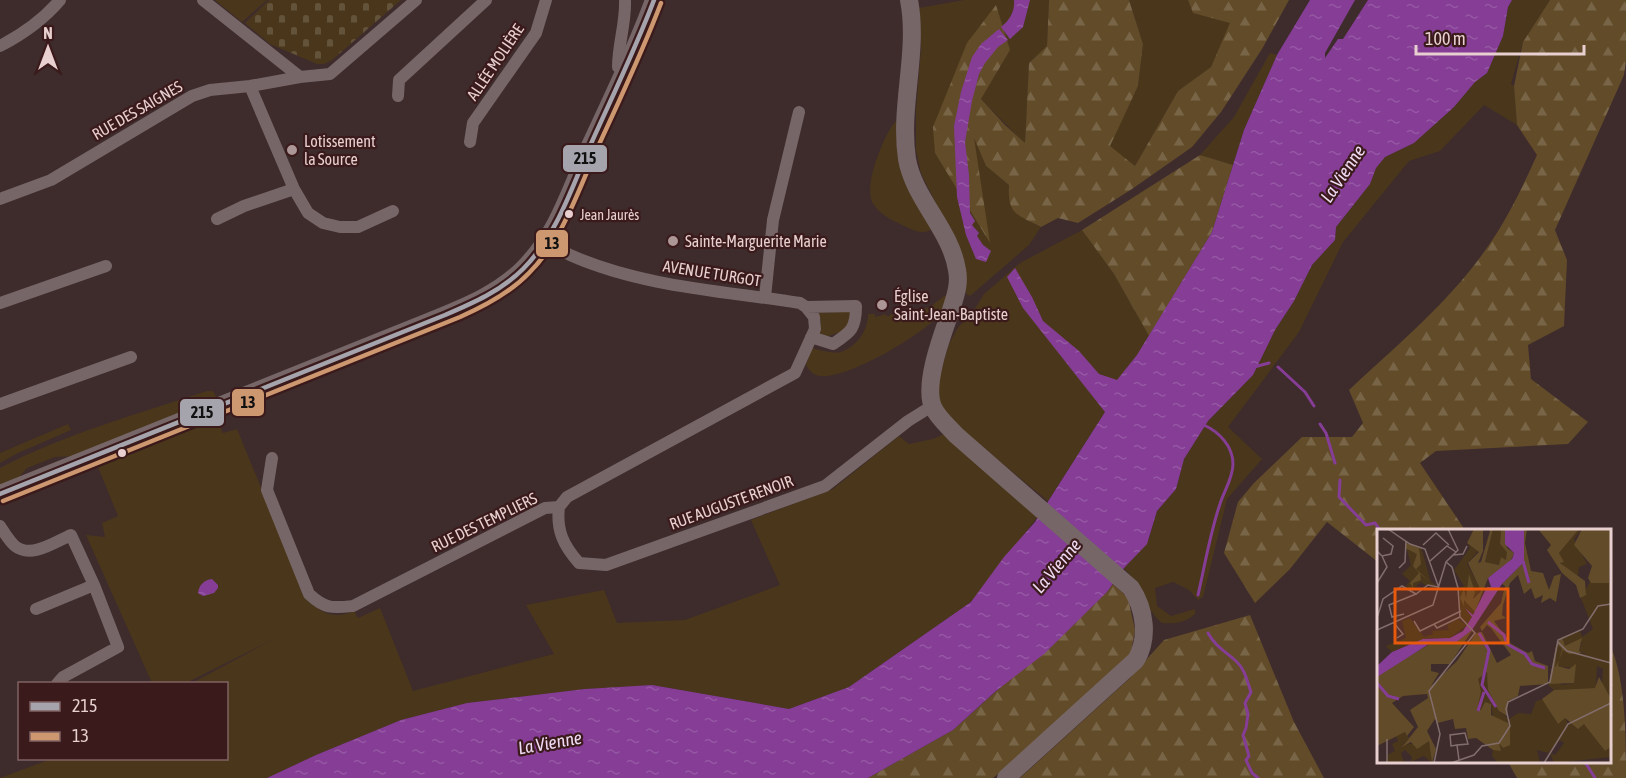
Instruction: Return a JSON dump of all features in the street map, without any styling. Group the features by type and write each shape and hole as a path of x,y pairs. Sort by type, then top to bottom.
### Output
{"main road":[{"path":"0,494 479,300 522,270 547,240 624,72 654,0"},
{"path":"909,0 913,32 905,140 908,161 915,181 952,253 958,271 957,291 937,354 930,387 932,406 956,435 1123,580 1138,598 1142,610 1144,631 1141,651 1136,660 1006,778"}],"street":[{"path":"0,46 27,31 47,15 60,0"},
{"path":"203,0 300,78"},
{"name":"RUE DES SAIGNES","path":"0,199 51,180 192,96 210,90 330,74 416,0"},
{"path":"398,96 399,80 486,0"},
{"name":"ALLÉE MOLIÈRE","path":"470,142 473,123 536,33 546,0"},
{"path":"624,72 618,67 618,47 625,14 625,0"},
{"path":"250,86 294,189 308,213 322,223 339,227 358,227 393,211"},
{"path":"765,297 773,220 799,111"},
{"path":"217,219 244,206 294,189"},
{"name":"AVENUE TURGOT","path":"547,240 568,254 615,271 653,280 800,303 806,307 856,306 856,320 850,333 833,344 811,337"},
{"path":"0,303 106,266"},
{"path":"806,307 814,317 815,329 811,337"},
{"name":"RUE DES TEMPLIERS","path":"272,458 267,490 309,594 319,604 332,608 353,606 545,508 559,507 567,496 795,373 811,337"},
{"path":"0,404 131,357"},
{"name":"RUE AUGUSTE RENOIR","path":"559,507 558,529 566,548 579,563 606,565 825,486 908,421 932,406"},
{"path":"0,526 15,546 25,551 35,550 71,535 94,585 118,647 59,682"},
{"path":"36,609 94,585"}],"green space":[{"path":"215,0 267,0 242,22"},
{"path":"269,0 401,0 332,60 324,64 317,64 270,44 245,23"},
{"path":"964,0 1049,0 1047,46 1029,63 1025,144 981,99 1010,50 933,127 989,242 973,135 986,166 1009,185 1012,208 1020,216 1041,227 1029,245 970,296 966,294 965,271 955,242 921,173 916,150 916,110 921,49 919,8"},
{"path":"1049,0 1129,0 1143,44 1138,86 1110,146 1135,166 1178,91 1211,67 1230,23 1193,13 1188,0 1289,0 1262,49 1221,112 1192,147 1078,223 1058,218 1041,227 1015,212 1010,202 1009,185 986,166 974,138 990,243 935,153 933,127 967,43 996,5 1010,50 981,99 1025,143 1029,63 1047,46"},
{"path":"1129,0 1188,0 1193,13 1231,22 1211,67 1178,91 1135,166 1109,146 1138,86 1143,44"},
{"path":"1512,0 1550,0 1523,42 1511,84 1514,86 1517,125 1484,105 1440,151 1409,161 1343,242 1299,332 1228,427 1262,459 1227,499 1203,597 1198,600 1189,590 1173,582 1155,588 1157,606 1171,616 1195,609 1195,614 1180,622 1162,623 1124,568 1149,539 1157,511 1176,489 1184,459 1208,421 1253,375 1275,330 1294,301 1312,265 1335,240 1336,227 1370,184 1376,168 1385,157 1414,143 1454,107 1475,82 1487,73 1503,36 1508,7"},
{"path":"1550,0 1626,0 1624,75 1555,230 1567,260 1564,326 1528,345 1531,379 1588,422 1568,444 1436,451 1420,463 1464,529 1377,529 1377,561 1327,522 1290,569 1255,603 1224,553 1238,502 1254,483 1302,437 1352,437 1363,423 1349,390 1420,324 1469,271 1499,229 1537,155 1517,125 1514,86 1523,42"},
{"path":"1270,53 1277,55 1244,130 1233,165 1200,155 1234,117"},
{"path":"902,114 931,230 923,232 915,231 882,214 871,198 871,178 882,145 890,129"},
{"path":"1200,155 1233,165 1212,232 1149,336 1114,274 1082,230"},
{"path":"1082,230 1114,274 1149,336 1105,412 1048,501 953,423 938,401 939,379 949,344 957,329 984,294 1020,263"},
{"path":"944,296 949,296 942,313 919,332 885,354 833,375 815,375 806,365 812,348 826,352 841,352 857,342 864,332 868,314 875,314 875,317 886,314 886,316 890,314 901,316 930,307"},
{"path":"850,311 851,320 847,330 828,336 820,335 821,321 818,313"},
{"path":"213,391 217,398 74,456 55,457 27,468 19,477 0,485 0,468 25,456 102,425"},
{"path":"217,419 223,433 237,429 307,600 329,614 340,615 354,611 358,618 380,608 413,691 554,654 526,605 604,590 617,623 685,620 780,585 751,520 833,489 899,436 909,444 944,434 1039,515 971,602 849,687 789,709 652,685 585,689 467,703 401,720 267,778 0,778 48,760 228,760 228,682 194,682 278,637 188,682 152,682 86,535 105,537 102,523 118,516 98,467"},
{"path":"68,424 71,430 0,463 0,453"},
{"path":"1113,584 1128,598 1135,630 1131,653 1116,674 993,778 868,778 953,730 1107,592"},
{"path":"1250,615 1294,722 1324,778 1020,778 1129,679 1164,640"},
{"path":"1611,648 1622,692 1626,778 1517,778 1509,763 1611,763"}],"water":[{"path":"1014,0 1030,0 1023,27 1010,39 1001,27 1011,15"},
{"name":"La Vienne","path":"1310,0 1355,0 1325,53 1325,58 1338,39 1343,39 1368,0 1512,0 1508,7 1503,36 1487,73 1475,82 1454,107 1414,143 1385,157 1376,168 1370,184 1336,227 1335,240 1312,265 1294,301 1275,330 1253,375 1208,421 1184,459 1176,489 1157,511 1147,544 1124,568 1107,592 1044,654 996,691 953,730 868,778 267,778 401,720 467,703 585,689 652,685 789,709 849,687 971,602 1004,557 1035,522 1105,412 1023,308 1007,277 1015,268 1043,321 1079,351 1099,374 1117,380 1137,355 1212,232 1244,130 1277,55"},
{"path":"999,29 1008,40 998,47 979,74 965,142 970,213 975,221 972,225 979,233 977,236 983,245 991,251 986,262 976,259 966,235 957,197 954,126 961,92 972,57 981,44"},
{"path":"212,579 218,585 214,593 203,596 198,593 202,583"}],"waterway":[{"path":"1254,367 1269,363"},
{"path":"1278,367 1305,392 1314,406"},
{"path":"1320,424 1326,433 1335,463"},
{"path":"1198,595 1213,526 1233,469 1231,451 1228,446 1215,432 1204,425"},
{"path":"1340,480 1339,497 1366,525 1375,523 1379,529"},
{"path":"1208,633 1217,645 1239,664 1247,679 1251,692 1245,703 1248,714 1243,735 1249,756 1246,760 1252,773 1258,778"},
{"path":"1586,763 1595,778"}],"transit line":[{"name":"215","path":"0,494 445,315 505,284 535,256 554,226 654,0"},
{"name":"13","path":"3,501 460,317 488,304 514,287 541,260 560,230 576,199 661,3"}],"place":[{"name":"Lotissement la Source","path":"292,150"},
{"name":"Jean Jaurès","path":"569,214"},
{"name":"Sainte-Marguerite Marie","path":"673,241"},
{"name":"Église Saint-Jean-Baptiste","path":"882,305"}]}
